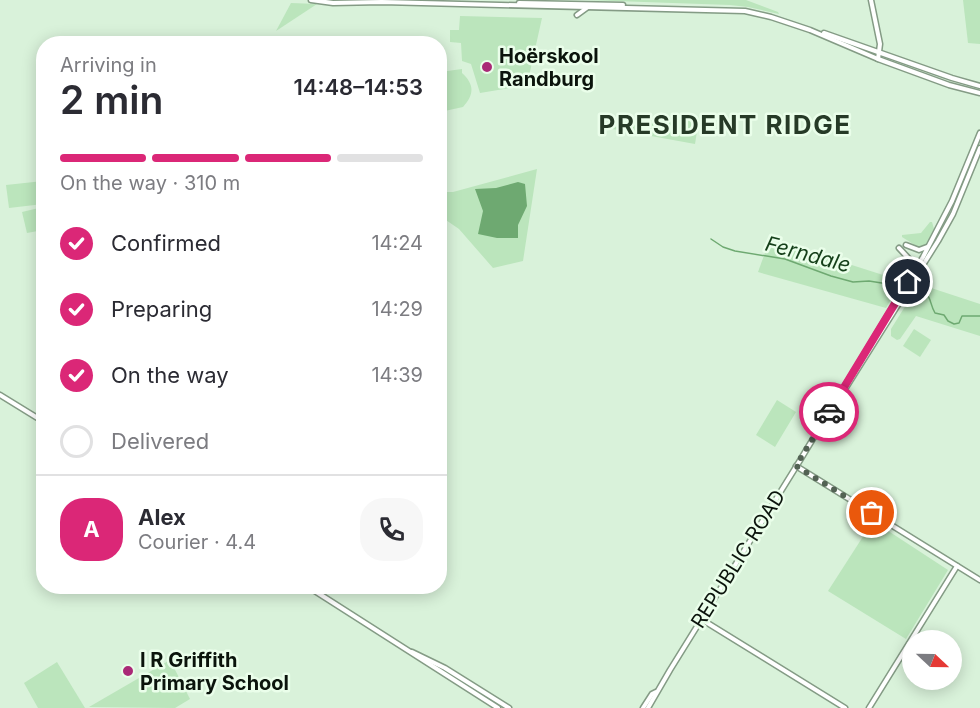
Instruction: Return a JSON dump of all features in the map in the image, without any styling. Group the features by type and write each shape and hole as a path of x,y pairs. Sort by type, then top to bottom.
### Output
{"main road":[{"path":"311,0 570,7 586,3 751,12 818,32 878,59 980,95"},
{"path":"372,0 586,3 751,10 781,18 952,78 980,85"},
{"path":"871,0 880,53 878,59"},
{"path":"570,7 576,17 586,3"},
{"name":"REPUBLIC ROAD","path":"648,708 929,246 952,201 980,133"},
{"name":"REPUBLIC ROAD","path":"839,396 848,387 938,241 956,208 980,148"},
{"path":"906,245 919,250 929,246"},
{"path":"899,248 913,265 908,282"},
{"path":"0,395 36,417"},
{"path":"796,466 980,580"},
{"path":"869,708 957,566"},
{"path":"320,594 412,652 451,672 509,708"},
{"path":"701,619 845,708"},
{"path":"412,652 498,708"},
{"name":"REPUBLIC ROAD","path":"643,708 652,694 656,692"}],"shaded area":[{"path":"587,0 746,0 779,14 730,5"},
{"path":"963,0 980,0 980,44 968,43"},
{"path":"291,3 317,4 276,31"},
{"path":"460,16 542,18 527,85 480,93 471,64 462,61 461,43 450,42 450,30 459,30"},
{"path":"462,69 472,89 470,98 463,107 447,110 447,71"},
{"path":"699,119 695,144 607,128"},
{"path":"537,169 523,261 493,268 459,229 447,221 447,192"},
{"path":"36,182 36,205 9,208 6,185"},
{"path":"518,182 525,184 527,206 518,225 518,238 497,238 478,234 483,211 475,189 496,188"},
{"path":"36,209 36,231 27,233 22,212"},
{"path":"930,222 934,229 925,246 918,247 902,237 902,235 921,233"},
{"path":"770,239 902,281 886,308 758,272"},
{"path":"919,284 980,304 980,336 916,316 900,339 897,340 891,336 891,329"},
{"path":"914,329 931,340 920,357 903,346"},
{"path":"777,400 796,412 775,447 756,435"},
{"path":"873,521 948,570 911,630 902,630 902,637 828,591"},
{"path":"170,660 190,699 175,708 89,707"},
{"path":"57,662 85,708 38,708 24,683"}],"waterway":[{"name":"Ferndale","path":"711,239 735,251 785,259 853,282 869,281 888,284 899,290"},
{"name":"Ferndale","path":"912,293 927,295 935,313 944,315 954,324 959,323 962,316 980,316"}],"way so far":[{"path":"829,412 796,466 872,513"}],"place":[{"name":"Hoërskool Randburg","path":"487,67"},
{"name":"I R Griffith Primary School","path":"128,671"}],"district":[{"name":"PRESIDENT RIDGE","path":"725,124"}],"route":[{"path":"829,412 908,282"}]}
